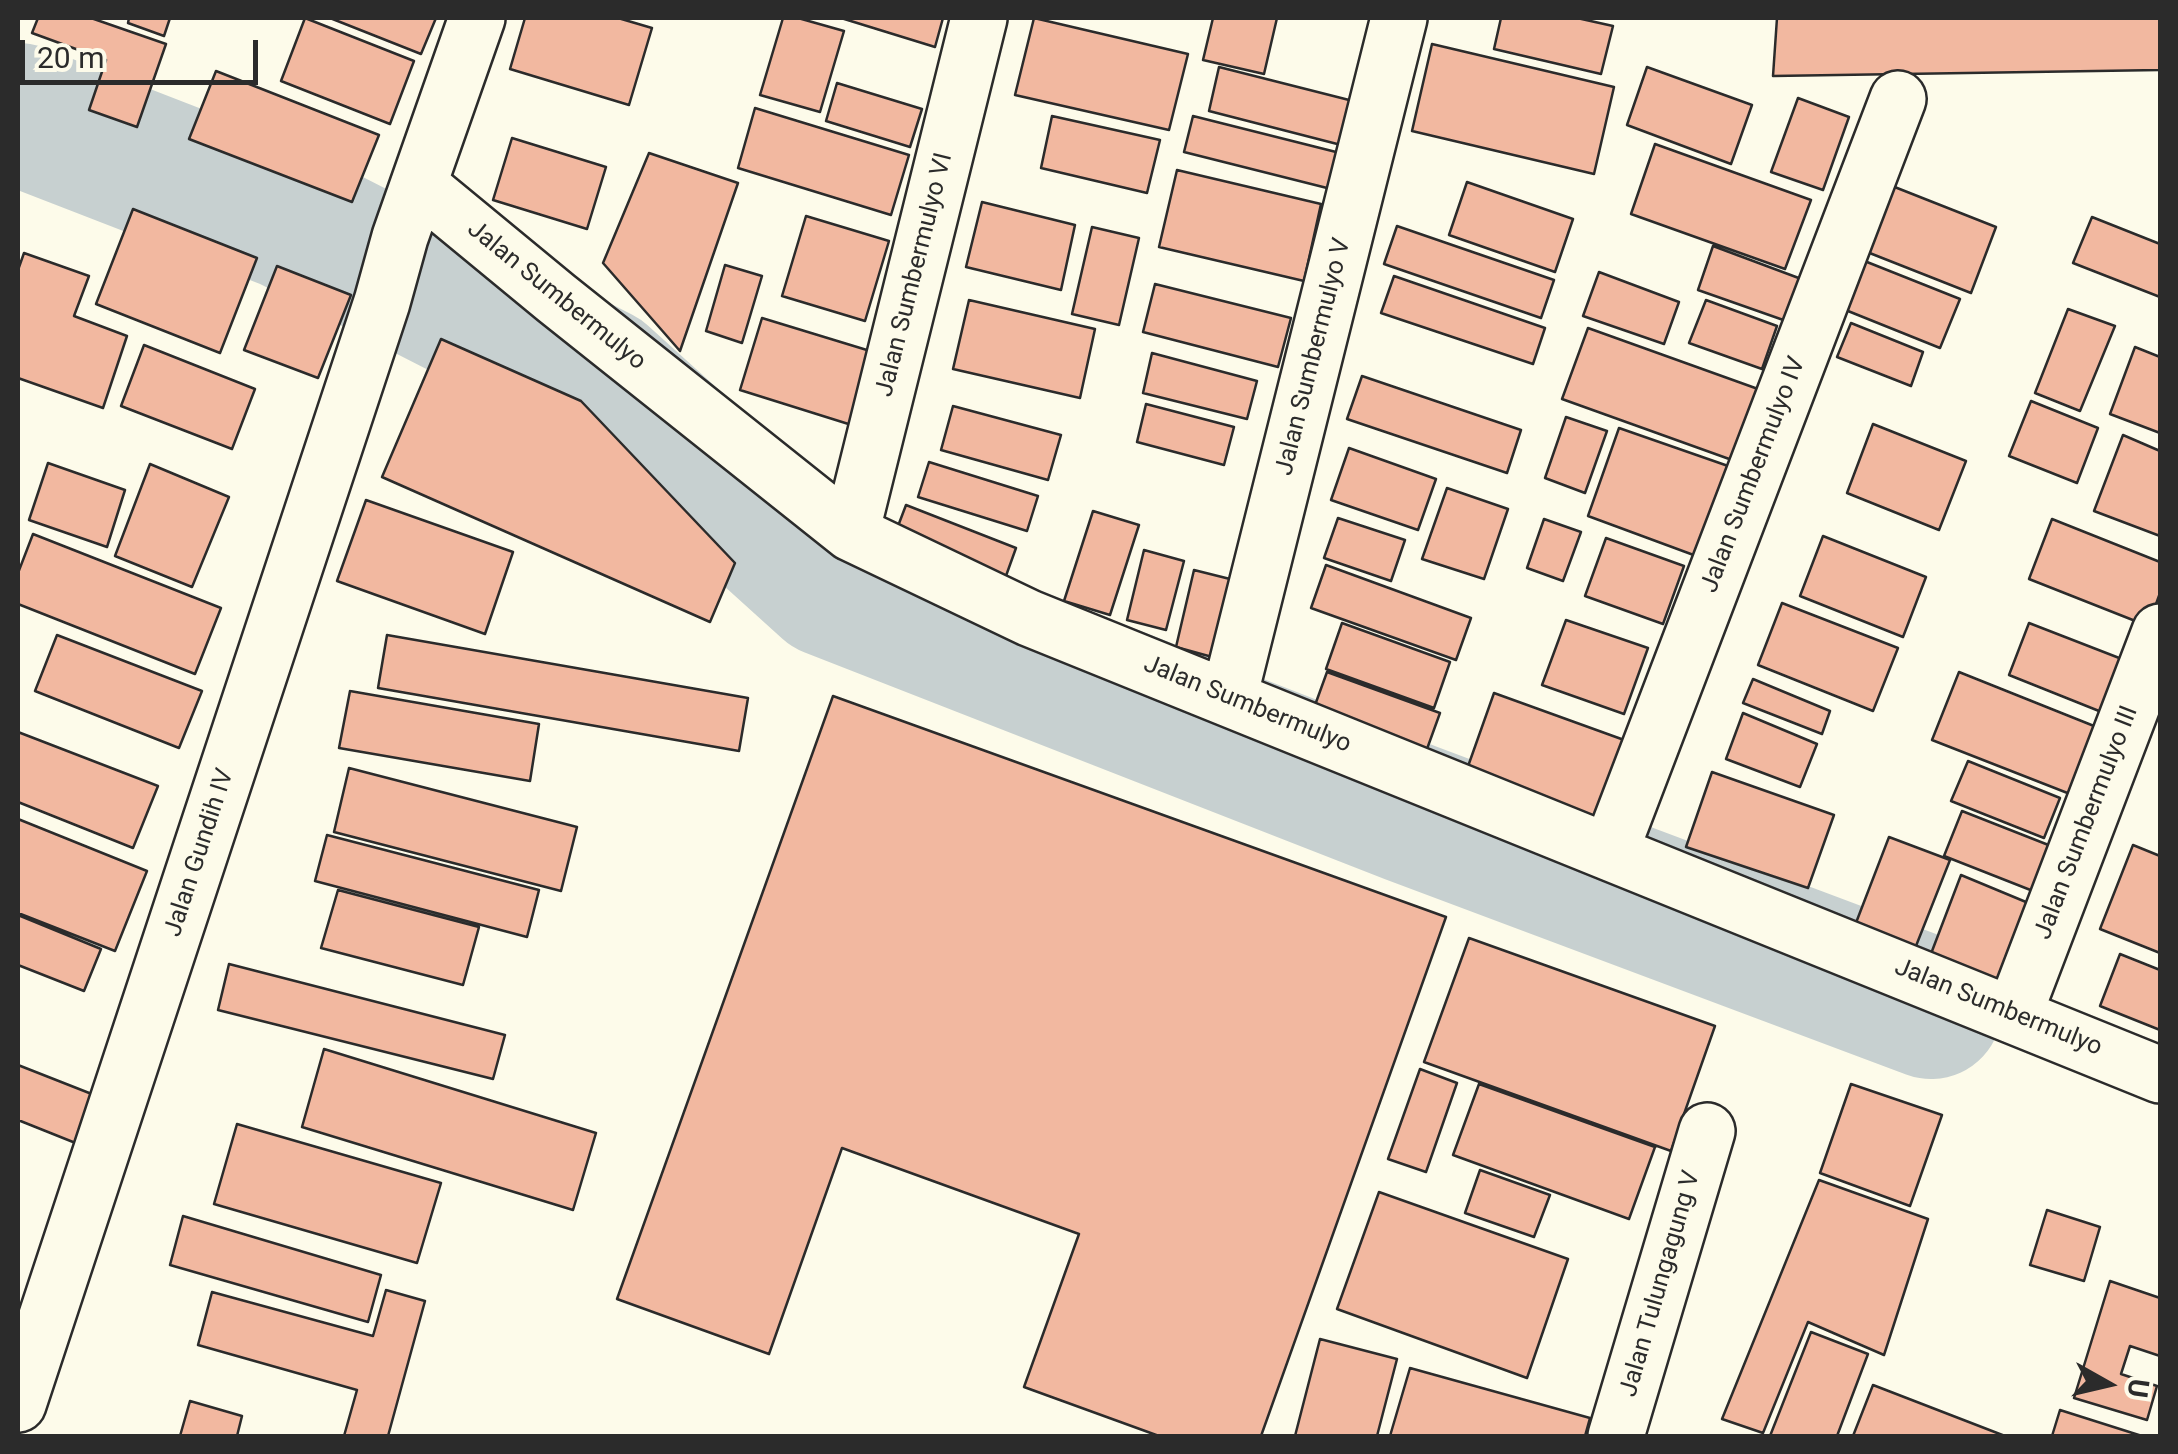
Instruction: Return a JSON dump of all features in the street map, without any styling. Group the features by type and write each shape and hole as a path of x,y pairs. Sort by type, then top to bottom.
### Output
{"street":[{"path":"420,185 477,18"},
{"name":"Jalan Sumbermulyo VI","path":"850,532 979,18"},
{"name":"Jalan Sumbermulyo V","path":"1230,697 1399,18"},
{"name":"Jalan Sumbermulyo IV","path":"1610,852 1898,99"},
{"name":"Jalan Gundih IV","path":"18,1404 420,185"},
{"name":"Jalan Sumbermulyo","path":"420,185 850,532 1029,618 2160,1075"},
{"name":"Jalan Sumbermulyo III","path":"2014,1014 2160,632"},
{"name":"Jalan Tulungagung V","path":"1616,1436 1707,1131"}],"building":[{"path":"38,18 91,18 166,44 137,127 89,110 106,60 32,33"},
{"path":"129,18 170,18 164,36 128,23"},
{"path":"305,18 414,61 390,124 281,81"},
{"path":"330,18 436,18 421,54"},
{"path":"525,18 618,18 652,28 629,105 510,69"},
{"path":"783,18 798,18 844,31 820,112 760,95"},
{"path":"841,18 943,18 935,47"},
{"path":"1034,18 1188,54 1169,130 1015,95"},
{"path":"1213,18 1277,18 1264,74 1203,60"},
{"path":"1501,18 1577,18 1613,26 1601,74 1494,49"},
{"path":"1777,18 2160,18 2160,70 1773,76"},
{"path":"1432,44 1614,87 1594,174 1412,131"},
{"path":"1219,67 1357,102 1345,146 1209,111"},
{"path":"1647,67 1752,105 1731,164 1627,125"},
{"path":"216,71 379,135 352,202 189,139"},
{"path":"837,83 922,109 910,147 826,121"},
{"path":"1798,98 1849,117 1823,190 1771,172"},
{"path":"755,108 909,155 891,215 738,168"},
{"path":"1052,116 1160,140 1147,193 1041,168"},
{"path":"1193,116 1344,154 1335,190 1184,152"},
{"path":"512,138 606,167 587,229 493,200"},
{"path":"1655,144 1811,200 1785,269 1631,214"},
{"path":"649,153 738,183 680,351 603,263"},
{"path":"1177,170 1321,204 1304,281 1159,247"},
{"path":"1467,182 1573,219 1555,272 1449,235"},
{"path":"1887,184 1996,227 1971,293 1862,250"},
{"path":"982,202 1075,225 1061,290 966,267"},
{"path":"133,209 257,258 220,353 96,304"},
{"path":"806,216 889,241 865,321 782,296"},
{"path":"2092,217 2160,244 2160,297 2073,263"},
{"path":"1397,226 1554,280 1541,318 1384,264"},
{"path":"1092,227 1139,238 1119,325 1072,314"},
{"path":"1713,246 1804,280 1789,322 1698,290"},
{"path":"24,253 89,276 74,316 127,336 103,408 18,378 18,270"},
{"path":"1862,260 1960,299 1940,348 1843,309"},
{"path":"725,265 762,276 742,343 706,331"},
{"path":"277,266 351,295 318,378 244,350"},
{"path":"1599,272 1679,302 1664,344 1583,316"},
{"path":"1394,276 1545,328 1533,364 1381,313"},
{"path":"1155,284 1291,318 1278,367 1143,332"},
{"path":"969,300 1095,329 1080,398 953,369"},
{"path":"1706,300 1777,326 1762,369 1689,343"},
{"path":"2068,309 2115,326 2080,411 2035,393"},
{"path":"762,318 880,354 858,427 740,390"},
{"path":"1851,323 1923,352 1911,386 1837,357"},
{"path":"1588,328 1758,389 1732,460 1562,399"},
{"path":"441,339 581,401 735,563 710,622 382,477"},
{"path":"144,345 255,389 232,449 121,406"},
{"path":"2135,347 2160,357 2160,433 2110,414"},
{"path":"1152,353 1257,381 1247,419 1143,393"},
{"path":"1362,376 1521,430 1507,473 1347,419"},
{"path":"2031,401 2098,428 2077,483 2009,456"},
{"path":"1146,404 1234,427 1224,465 1137,442"},
{"path":"953,406 1061,435 1048,480 941,450"},
{"path":"1566,417 1607,431 1585,493 1545,478"},
{"path":"1873,424 1966,461 1939,530 1847,493"},
{"path":"1619,428 1731,467 1699,557 1588,516"},
{"path":"2123,435 2160,451 2160,536 2094,511"},
{"path":"1349,448 1436,479 1418,530 1331,500"},
{"path":"929,462 1038,496 1027,531 918,497"},
{"path":"48,463 125,490 107,547 29,520"},
{"path":"150,464 229,497 192,587 115,556"},
{"path":"1447,488 1508,509 1484,579 1422,559"},
{"path":"366,500 513,552 485,634 337,581"},
{"path":"906,505 1016,548 1002,587 892,542"},
{"path":"1093,511 1139,525 1110,615 1064,601"},
{"path":"1338,518 1405,540 1391,581 1324,558"},
{"path":"1544,519 1581,532 1563,581 1527,568"},
{"path":"2052,519 2160,562 2160,593 2148,626 2029,579"},
{"path":"33,534 221,608 195,674 18,604 18,573"},
{"path":"1823,536 1926,577 1903,637 1800,596"},
{"path":"1606,538 1684,566 1663,624 1585,596"},
{"path":"1144,550 1184,561 1166,630 1127,620"},
{"path":"1326,565 1471,618 1456,660 1311,608"},
{"path":"1194,570 1242,582 1223,660 1176,647"},
{"path":"1782,603 1898,648 1873,711 1758,665"},
{"path":"1566,620 1648,648 1624,714 1542,685"},
{"path":"1342,623 1450,662 1434,708 1326,669"},
{"path":"2029,623 2145,668 2124,721 2009,675"},
{"path":"57,635 202,691 179,748 35,691"},
{"path":"387,635 748,698 739,751 378,688"},
{"path":"1327,672 1440,713 1423,760 1310,719"},
{"path":"1959,672 2119,736 2093,803 1932,740"},
{"path":"1753,679 1830,711 1822,734 1743,703"},
{"path":"350,691 539,724 530,781 339,748"},
{"path":"1494,693 1638,745 1610,824 1466,772"},
{"path":"833,696 1446,917 1261,1436 1159,1436 1024,1387 1079,1234 842,1148 769,1354 617,1299"},
{"path":"1743,713 1817,744 1800,787 1726,759"},
{"path":"18,732 158,786 133,848 18,802"},
{"path":"1968,761 2060,798 2044,838 1951,801"},
{"path":"349,768 577,827 561,891 334,832"},
{"path":"1712,772 1834,815 1808,888 1686,847"},
{"path":"1962,811 2051,846 2033,891 1944,856"},
{"path":"18,819 147,871 115,951 18,913"},
{"path":"327,835 539,890 527,937 315,881"},
{"path":"1889,837 1950,860 1914,951 1854,928"},
{"path":"2133,845 2160,856 2160,953 2100,929"},
{"path":"1961,875 2038,907 2007,989 1929,959"},
{"path":"338,890 479,927 463,985 321,948"},
{"path":"18,915 101,949 84,991 18,965"},
{"path":"1469,938 1715,1026 1671,1151 1424,1062"},
{"path":"2120,954 2160,970 2160,1030 2100,1006"},
{"path":"229,964 505,1035 493,1079 218,1010"},
{"path":"324,1049 596,1133 573,1210 302,1127"},
{"path":"18,1065 107,1100 88,1148 18,1120"},
{"path":"1420,1069 1457,1083 1426,1172 1388,1159"},
{"path":"1479,1084 1655,1147 1629,1219 1453,1155"},
{"path":"1851,1084 1942,1115 1910,1206 1820,1173"},
{"path":"237,1124 441,1183 417,1263 214,1204"},
{"path":"1480,1170 1550,1195 1534,1237 1465,1213"},
{"path":"1819,1180 1928,1219 1884,1355 1808,1322 1763,1433 1722,1419"},
{"path":"1379,1192 1568,1259 1527,1378 1337,1309"},
{"path":"2047,1210 2100,1227 2084,1281 2030,1265"},
{"path":"183,1216 381,1275 368,1322 170,1265"},
{"path":"2110,1281 2160,1298 2160,1356 2130,1346 2121,1374 2157,1386 2147,1420 2074,1398"},
{"path":"386,1290 425,1301 388,1436 344,1436 357,1390 198,1345 212,1292 373,1336"},
{"path":"1811,1332 1868,1354 1837,1436 1770,1436"},
{"path":"1320,1339 1397,1359 1377,1436 1295,1436"},
{"path":"1410,1368 1590,1418 1585,1436 1390,1436"},
{"path":"1873,1385 2005,1436 1853,1436"},
{"path":"190,1401 242,1416 237,1436 180,1436"},
{"path":"2060,1410 2142,1436 2052,1436"}],"waterway":[{"path":"18,114 289,219 600,378 830,586 1411,813 1931,1008"}]}
